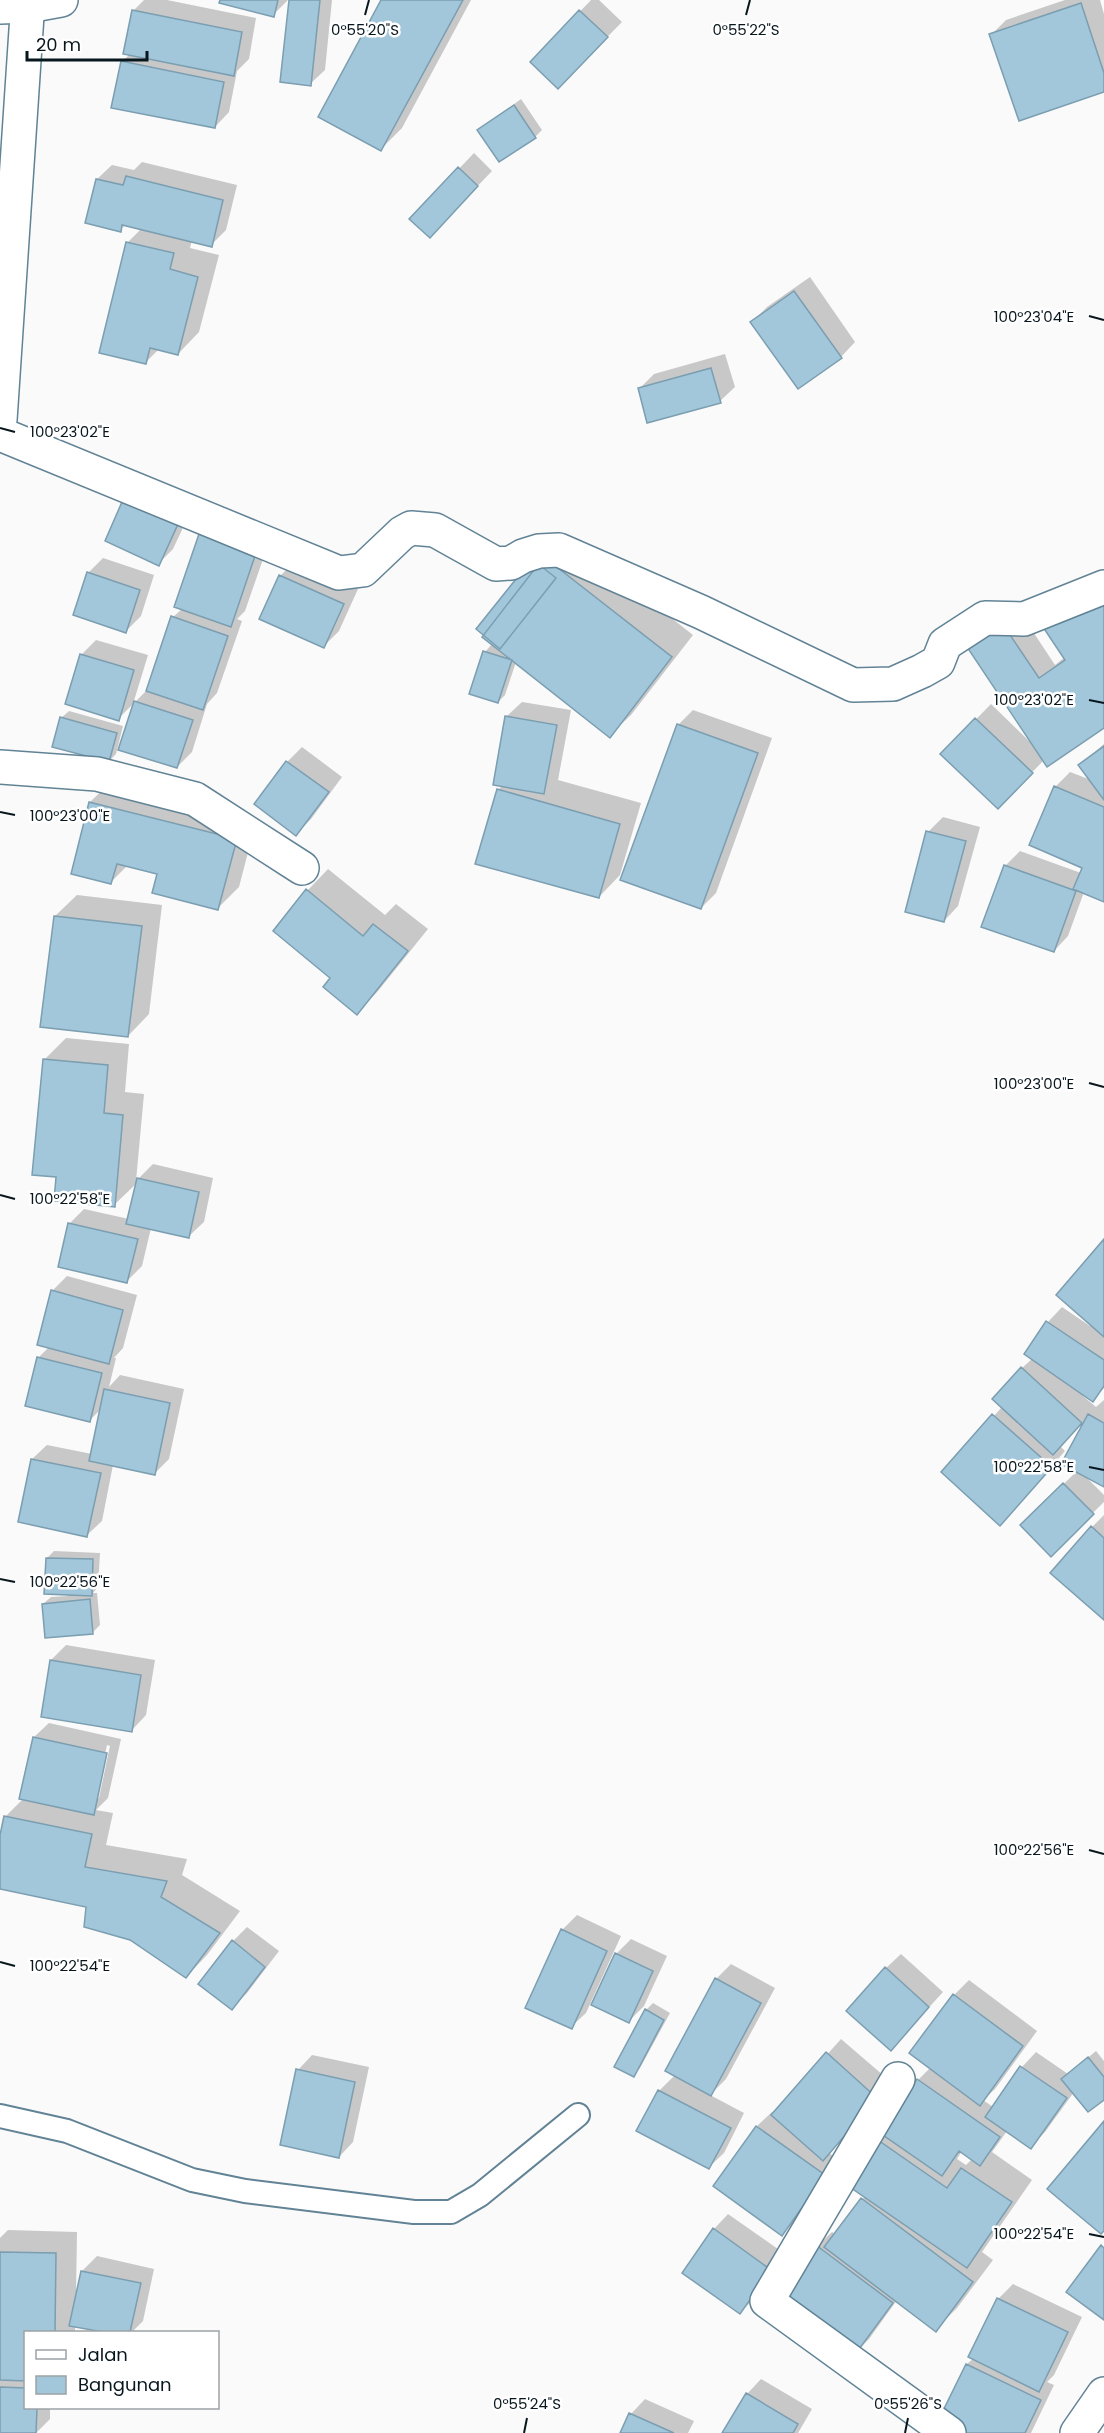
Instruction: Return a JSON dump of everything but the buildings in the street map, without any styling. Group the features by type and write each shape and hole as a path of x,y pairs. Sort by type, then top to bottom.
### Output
{"street":[{"path":"0,420 19,4 61,0"},
{"path":"0,434 339,573 363,570 402,533 411,528 435,530 496,564 511,563 539,551 559,550 700,612 853,685 892,684 922,671 938,662 945,644 985,618 1024,619 1104,587"},
{"path":"0,767 97,774 195,799 302,868"},
{"path":"898,2079 767,2301 949,2433"},
{"path":"1077,2433 1104,2394"}],"lane":[{"path":"0,2116 68,2131 192,2180 414,2211 451,2212 480,2195 578,2115"}]}
